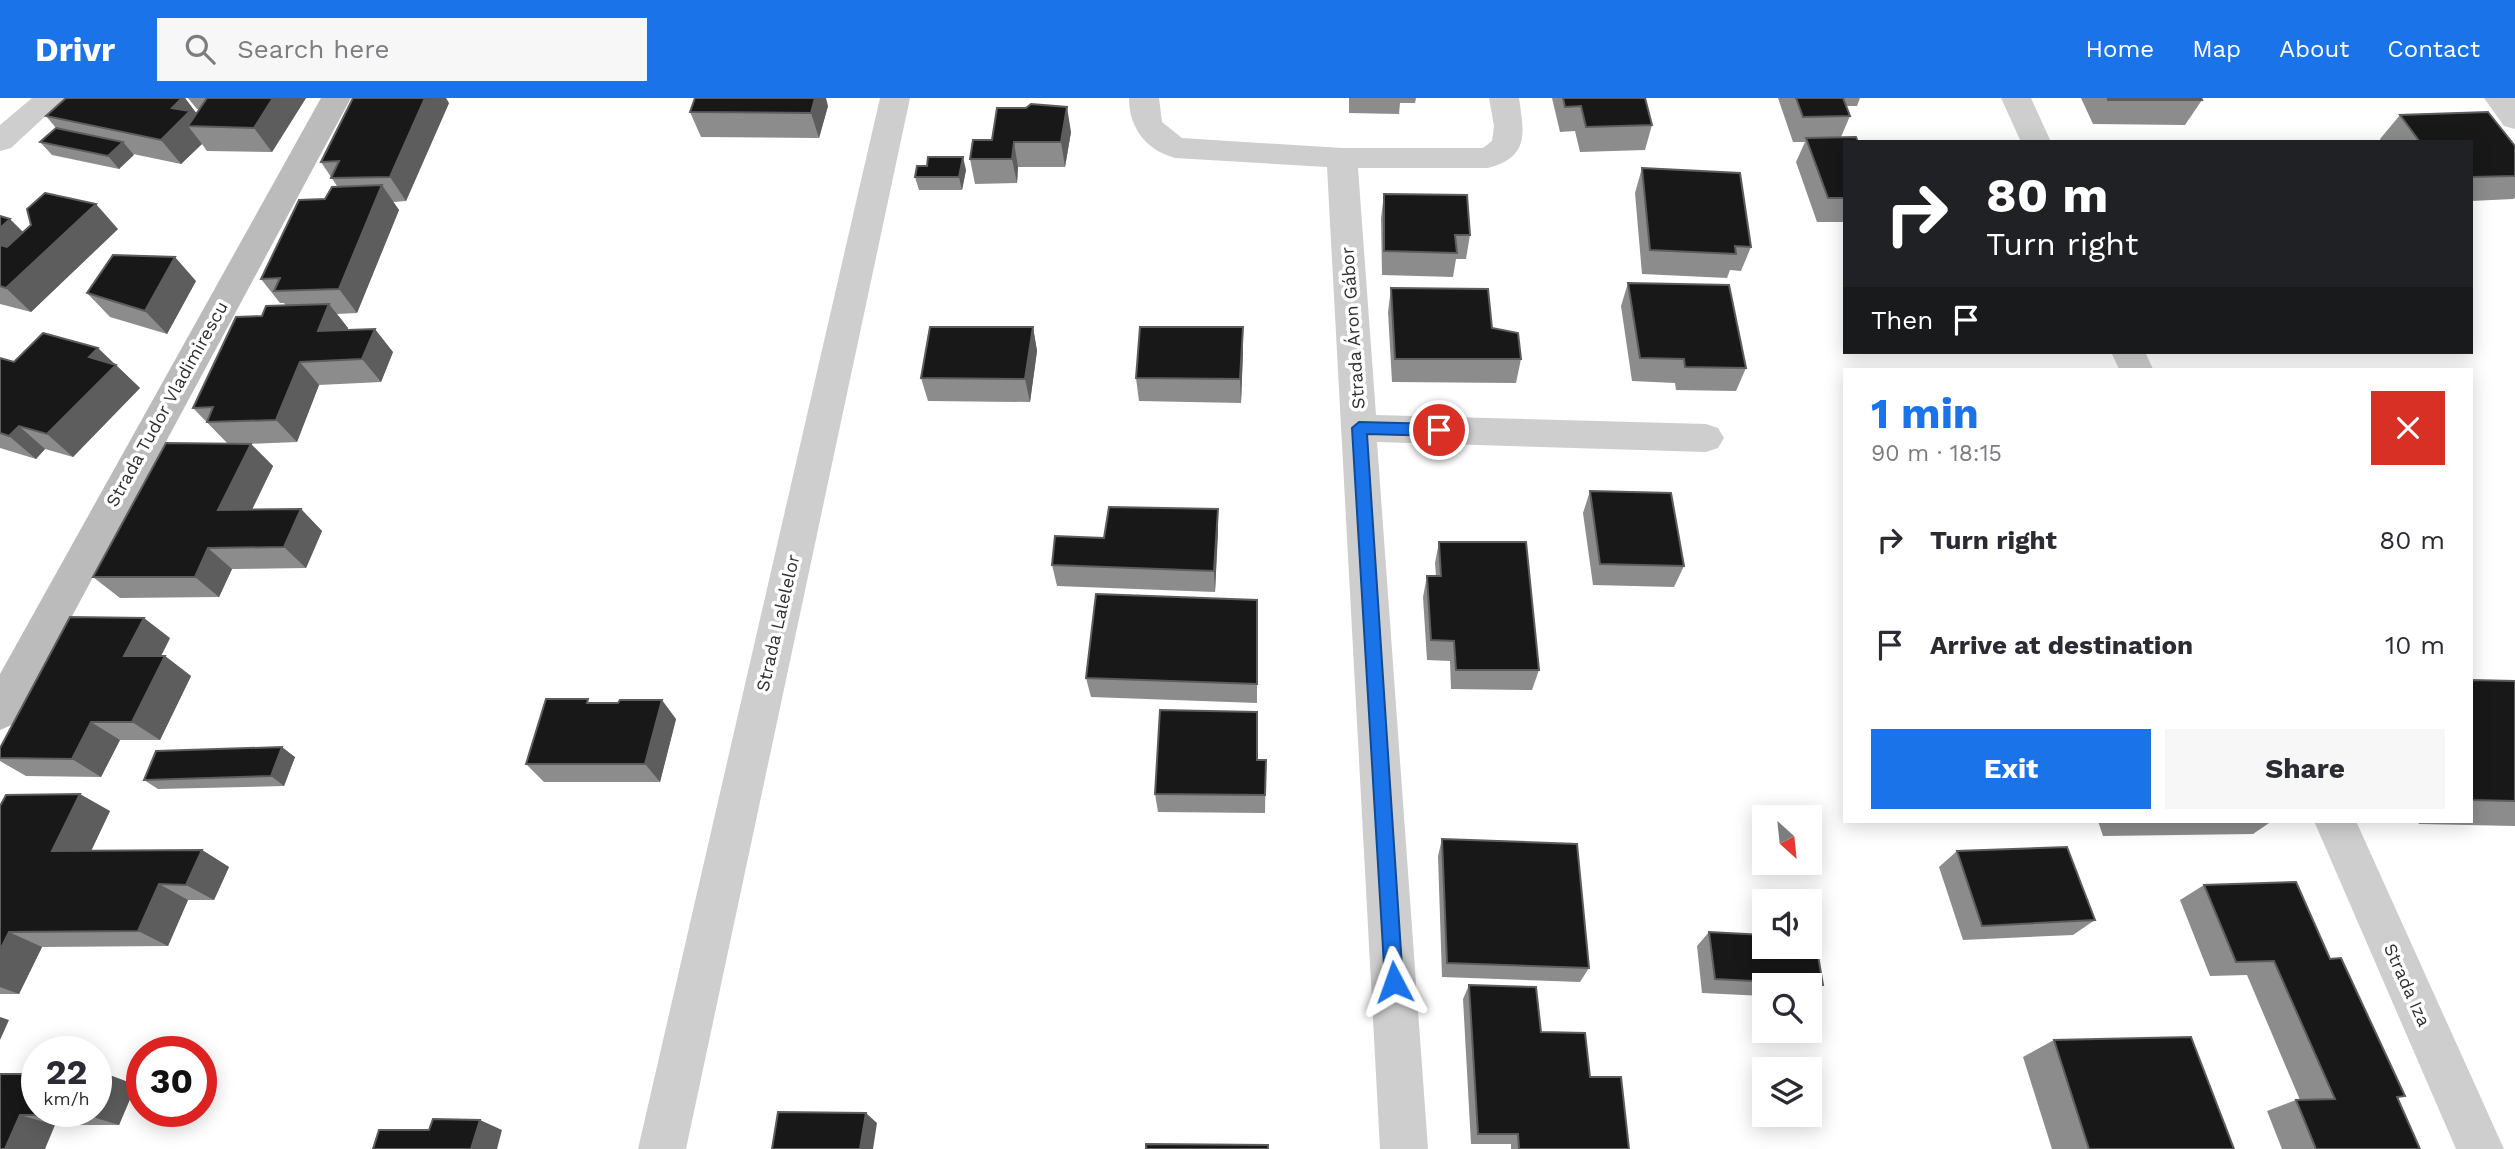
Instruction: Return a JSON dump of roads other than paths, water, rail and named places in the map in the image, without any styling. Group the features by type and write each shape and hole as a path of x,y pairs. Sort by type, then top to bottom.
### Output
{"street":[{"path":"0,141 50,98"},
{"name":"Strada Tudor Vladimirescu","path":"0,712 336,98"},
{"name":"Strada Lalelelor","path":"662,1149 895,98"},
{"path":"1144,98 1143,116 1152,133 1175,148 1342,158 1489,158 1503,152 1510,142 1504,98"},
{"path":"2016,98 2035,140"},
{"path":"2499,98 2515,119"},
{"name":"Strada Áron Gábor","path":"1342,158 1404,1149"},
{"path":"1359,428 1706,438"},
{"name":"Strada Iza","path":"2336,823 2480,1149"}]}
